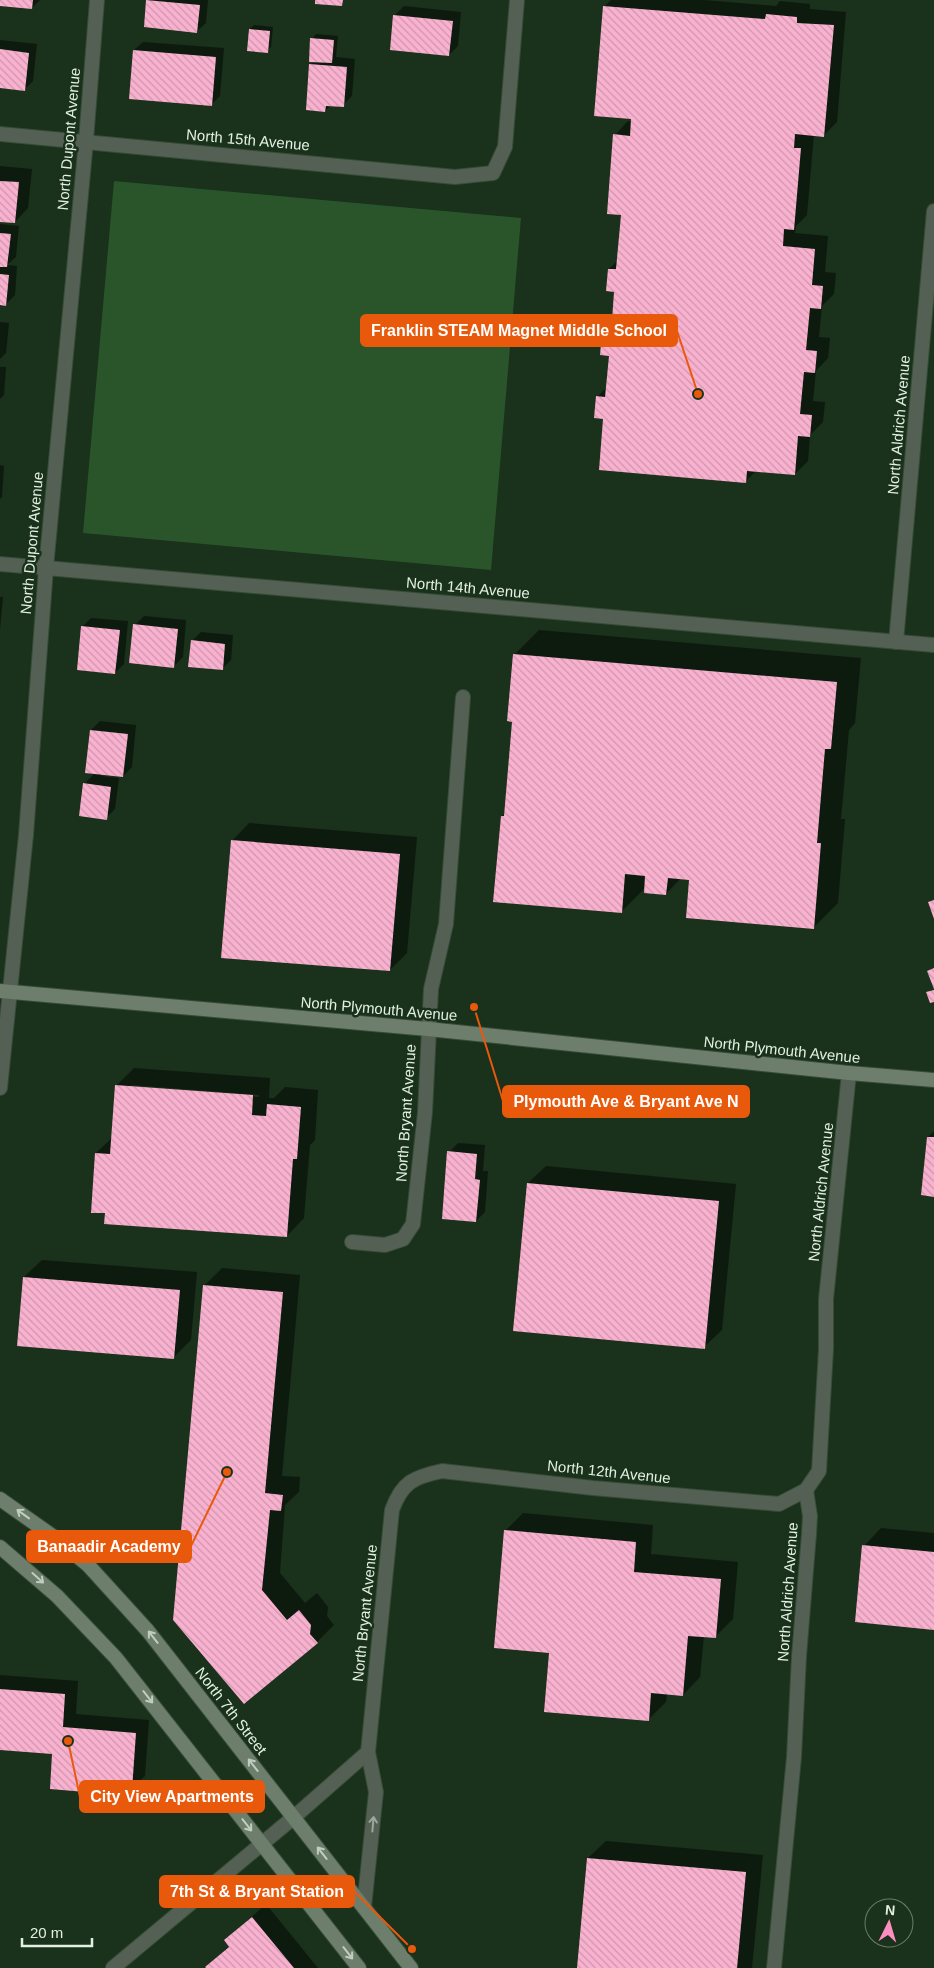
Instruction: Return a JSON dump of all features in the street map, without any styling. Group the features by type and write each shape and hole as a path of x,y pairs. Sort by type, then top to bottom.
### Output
{"main road":[{"name":"North Plymouth Avenue","path":"4,992 428,1029 849,1073 934,1080"},
{"name":"North 7th Street","path":"0,1498 54,1537 88,1565 148,1631 411,1968"},
{"path":"0,1547 57,1596 92,1632 143,1691 359,1968"}],"street":[{"name":"North Dupont Avenue","path":"0,1088 4,992 26,835 46,568 86,141 97,0"},
{"name":"North 15th Avenue","path":"0,134 455,177 493,173 505,148 517,0"},
{"name":"North Aldrich Avenue","path":"896,642 932,258 934,211"},
{"name":"North 14th Avenue","path":"0,564 934,645"},
{"name":"North Bryant Avenue","path":"352,1242 385,1245 403,1239 413,1224 425,1112 431,989 446,924 463,697"},
{"name":"North Aldrich Avenue","path":"774,1968 794,1756 799,1656 810,1534 810,1516 806,1490 818,1471 826,1349 826,1299 849,1073"},
{"name":"North 12th Avenue","path":"409,1482 424,1474 442,1471 593,1488 779,1504 806,1490"},
{"name":"North Bryant Avenue","path":"364,1908 376,1792 368,1752 392,1510 397,1494 409,1482"},
{"path":"113,1968 294,1817 368,1752"}],"green space":[{"path":"114,181 521,218 491,570 83,533"}],"building":[{"path":"0,0 33,0 32,9 0,6"},
{"path":"146,0 200,5 197,33 144,27"},
{"path":"315,0 343,0 342,6 315,4"},
{"path":"603,6 765,19 766,14 797,17 797,23 834,25 824,137 795,134 794,148 801,148 794,230 784,229 783,246 815,249 812,285 823,286 821,309 810,308 806,350 817,351 815,373 804,372 800,414 812,415 810,437 798,436 795,475 747,471 746,483 599,470 603,419 594,418 596,396 605,397 609,356 600,355 602,333 611,334 614,292 606,291 608,269 616,269 621,215 607,214 613,134 630,136 631,119 594,116"},
{"path":"393,15 453,21 449,56 390,50"},
{"path":"249,29 270,31 268,53 247,51"},
{"path":"310,38 334,40 332,63 309,62"},
{"path":"0,49 29,53 25,91 0,88"},
{"path":"133,50 216,57 212,106 129,99"},
{"path":"309,64 347,67 344,107 326,106 325,112 306,110"},
{"path":"0,181 19,182 15,223 0,222"},
{"path":"0,233 11,234 7,267 0,267"},
{"path":"0,274 9,275 6,306 0,305"},
{"path":"133,624 178,629 174,668 129,663"},
{"path":"81,626 120,630 115,674 77,670"},
{"path":"191,640 225,644 223,670 188,667"},
{"path":"513,654 837,682 831,749 825,749 817,843 821,843 814,929 686,918 689,880 668,878 666,895 644,893 645,876 625,874 622,913 493,902 501,816 504,816 512,722 507,721"},
{"path":"90,730 128,734 123,777 85,773"},
{"path":"83,783 111,787 107,820 79,816"},
{"path":"231,840 400,854 390,971 221,958"},
{"path":"934,900 934,919 928,902"},
{"path":"934,968 934,989 927,971"},
{"path":"934,990 934,1002 930,1003 926,992"},
{"path":"115,1085 253,1095 252,1115 266,1116 267,1104 301,1107 297,1159 293,1159 287,1237 104,1224 105,1213 91,1213 95,1153 110,1154"},
{"path":"927,1137 934,1137 934,1197 921,1195"},
{"path":"447,1151 477,1154 475,1179 480,1180 476,1222 442,1219"},
{"path":"527,1183 719,1201 705,1349 513,1331"},
{"path":"23,1277 180,1290 174,1359 17,1346"},
{"path":"203,1285 283,1292 265,1493 283,1495 281,1511 270,1510 262,1590 287,1620 299,1610 311,1625 310,1634 318,1643 244,1704 173,1620"},
{"path":"504,1530 636,1542 634,1572 721,1579 716,1638 688,1636 683,1696 651,1693 649,1721 544,1712 549,1653 494,1648"},
{"path":"862,1545 934,1552 934,1630 855,1622"},
{"path":"0,1689 65,1694 63,1727 136,1733 132,1790 121,1789 121,1795 50,1789 52,1754 0,1750"},
{"path":"587,1858 746,1872 737,1968 577,1968"},
{"path":"252,1917 294,1968 206,1968 229,1947 224,1940"}],"place":[{"name":"Franklin STEAM Magnet Middle School","path":"698,394"},
{"name":"Plymouth Ave & Bryant Ave N","path":"474,1007"},
{"name":"Banaadir Academy","path":"227,1472"},
{"name":"City View Apartments","path":"68,1741"},
{"name":"7th St & Bryant Station","path":"412,1949"}]}
